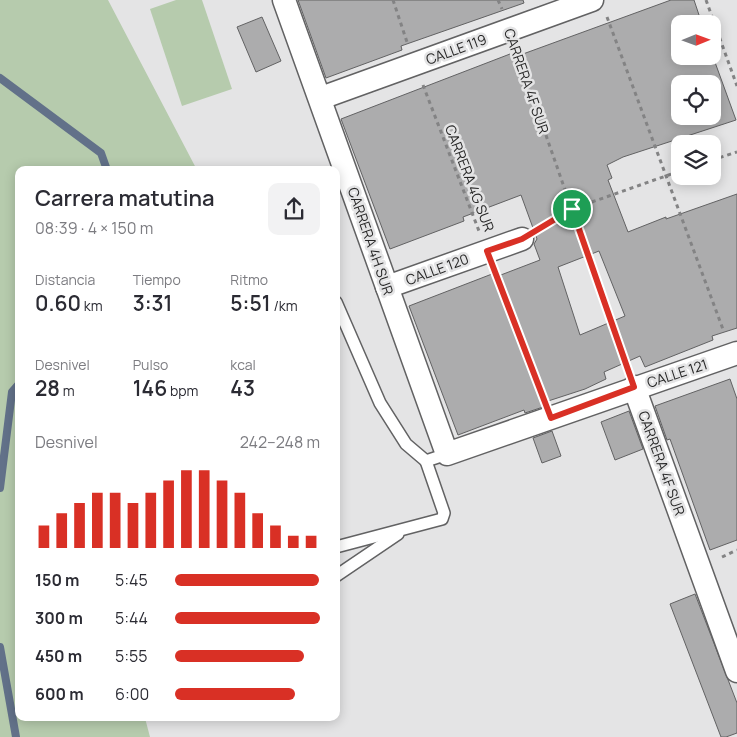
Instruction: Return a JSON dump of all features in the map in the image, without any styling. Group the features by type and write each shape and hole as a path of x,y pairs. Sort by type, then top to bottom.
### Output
{"street":[{"name":"CARRERA 4H SUR","path":"284,0 447,454"},
{"name":"CALLE 119","path":"320,98 509,30 598,5"},
{"name":"CALLE 120","path":"387,287 522,239"},
{"name":"CALLE 121","path":"447,454 634,387 735,354"},
{"name":"CARRERA 4F SUR","path":"634,387 737,671"}],"lane":[{"path":"340,311 380,403 406,444 426,461 444,513 442,519 340,546"},
{"path":"426,461 447,454"},
{"path":"340,573 404,530"}],"path":[{"name":"CARRERA 4G SUR","path":"393,0 415,64 551,418"},
{"name":"CARRERA 4F SUR","path":"498,0 634,387"},
{"path":"706,0 737,86"},
{"path":"598,5 735,354"},
{"path":"721,157 737,152"},
{"path":"522,239 572,209 671,175"}],"green space":[{"path":"0,0 108,0 195,166 15,166 15,721 146,721 150,737 0,737"},
{"path":"176,0 202,0 232,89 182,106 150,9"}],"building":[{"path":"298,0 523,0 524,3 401,46 402,50 326,78"},
{"path":"671,0 694,0 699,15 671,15 671,65 716,65 720,75 671,75 671,125 721,125 690,135 671,135 671,141 623,157 607,165 612,178 608,180 628,232 666,217 666,219 737,194 737,328 712,336 713,340 645,367 640,356 604,372 606,379 585,389 542,403 543,407 525,413 524,410 458,435 409,306 492,274 493,278 540,260 534,244 537,239 521,195 463,217 464,221 390,249 341,119 510,54 512,58","holes":["599,251 625,316 580,335 558,267"]},
{"path":"262,17 281,61 256,72 237,27"},
{"path":"721,79 736,120 721,125"},
{"path":"730,379 737,399 737,540 710,550 670,439 667,440 655,406"},
{"path":"629,411 643,449 615,460 601,422"},
{"path":"552,431 561,456 542,463 533,438"},
{"path":"695,594 737,703 737,733 726,737 721,737 670,604"}],"waterway":[{"path":"0,78 101,153 106,166"},
{"path":"0,488 12,392 15,389"},
{"path":"0,647 16,737"}],"route":[{"path":"572,209 634,387 551,418 487,251 522,239 572,209"}]}
